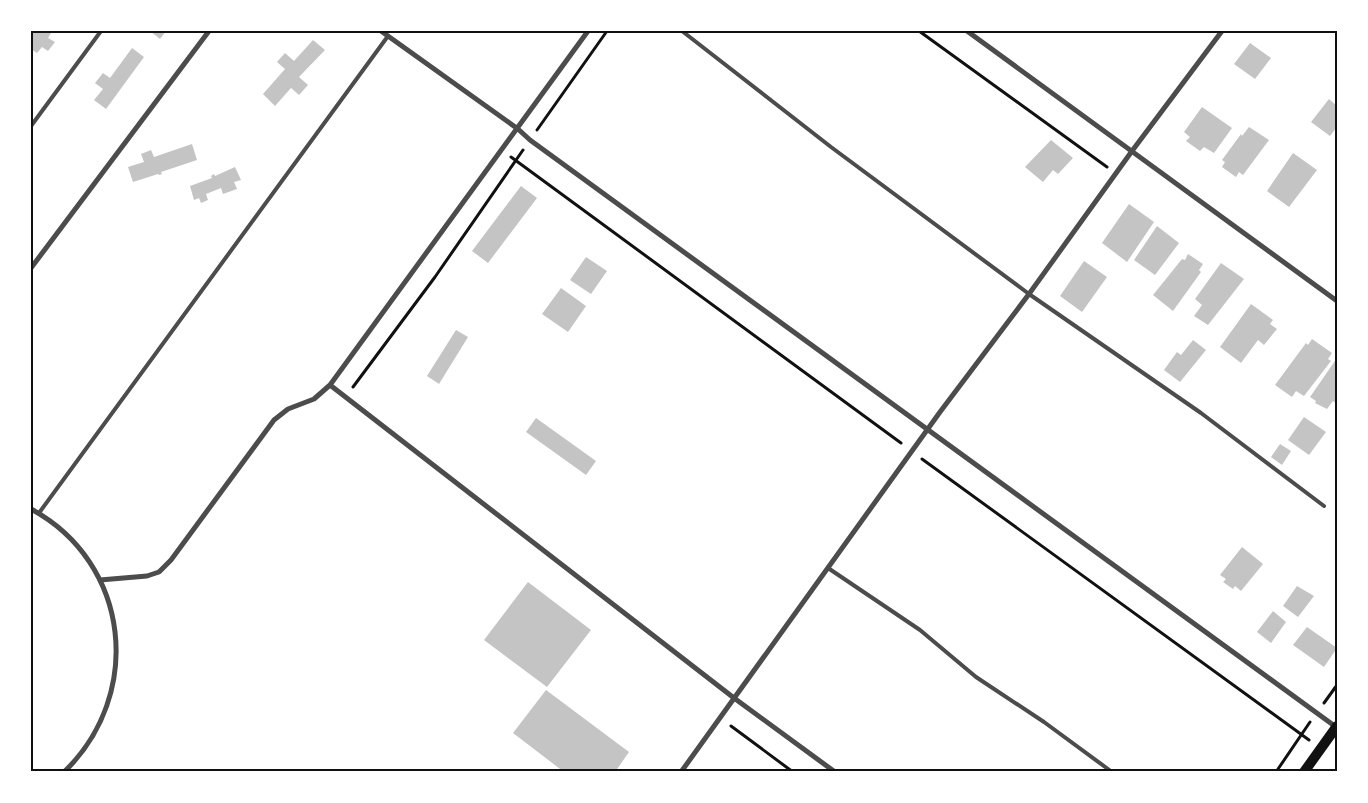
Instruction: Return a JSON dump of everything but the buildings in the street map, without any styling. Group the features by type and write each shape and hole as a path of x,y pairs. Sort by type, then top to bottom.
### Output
{"main road":[{"path":"1304,772 1337,727"}],"street":[{"path":"31,268 209,31"},
{"path":"381,31 1337,727"},
{"path":"100,580 146,576 159,572 171,560 274,420 288,410 314,399 330,385 588,31"},
{"path":"967,31 1337,301"},
{"path":"681,772 928,429 1029,294 1115,173 1222,31"},
{"path":"330,385 734,698 835,772"},
{"path":"31,509 64,532 85,555 100,580 114,626 116,657 112,691 103,718 77,759 64,772"}],"lane":[{"path":"31,126 102,31"},
{"path":"682,31 830,147 1029,294 1200,413 1324,506"},
{"path":"39,513 388,36"},
{"path":"828,568 920,630 976,677 1044,722 1112,772"}],"path":[{"path":"346,397 435,277 607,31"},
{"path":"919,31 1115,173"},
{"path":"1276,772 1337,686"},
{"path":"731,726 793,772"}]}
